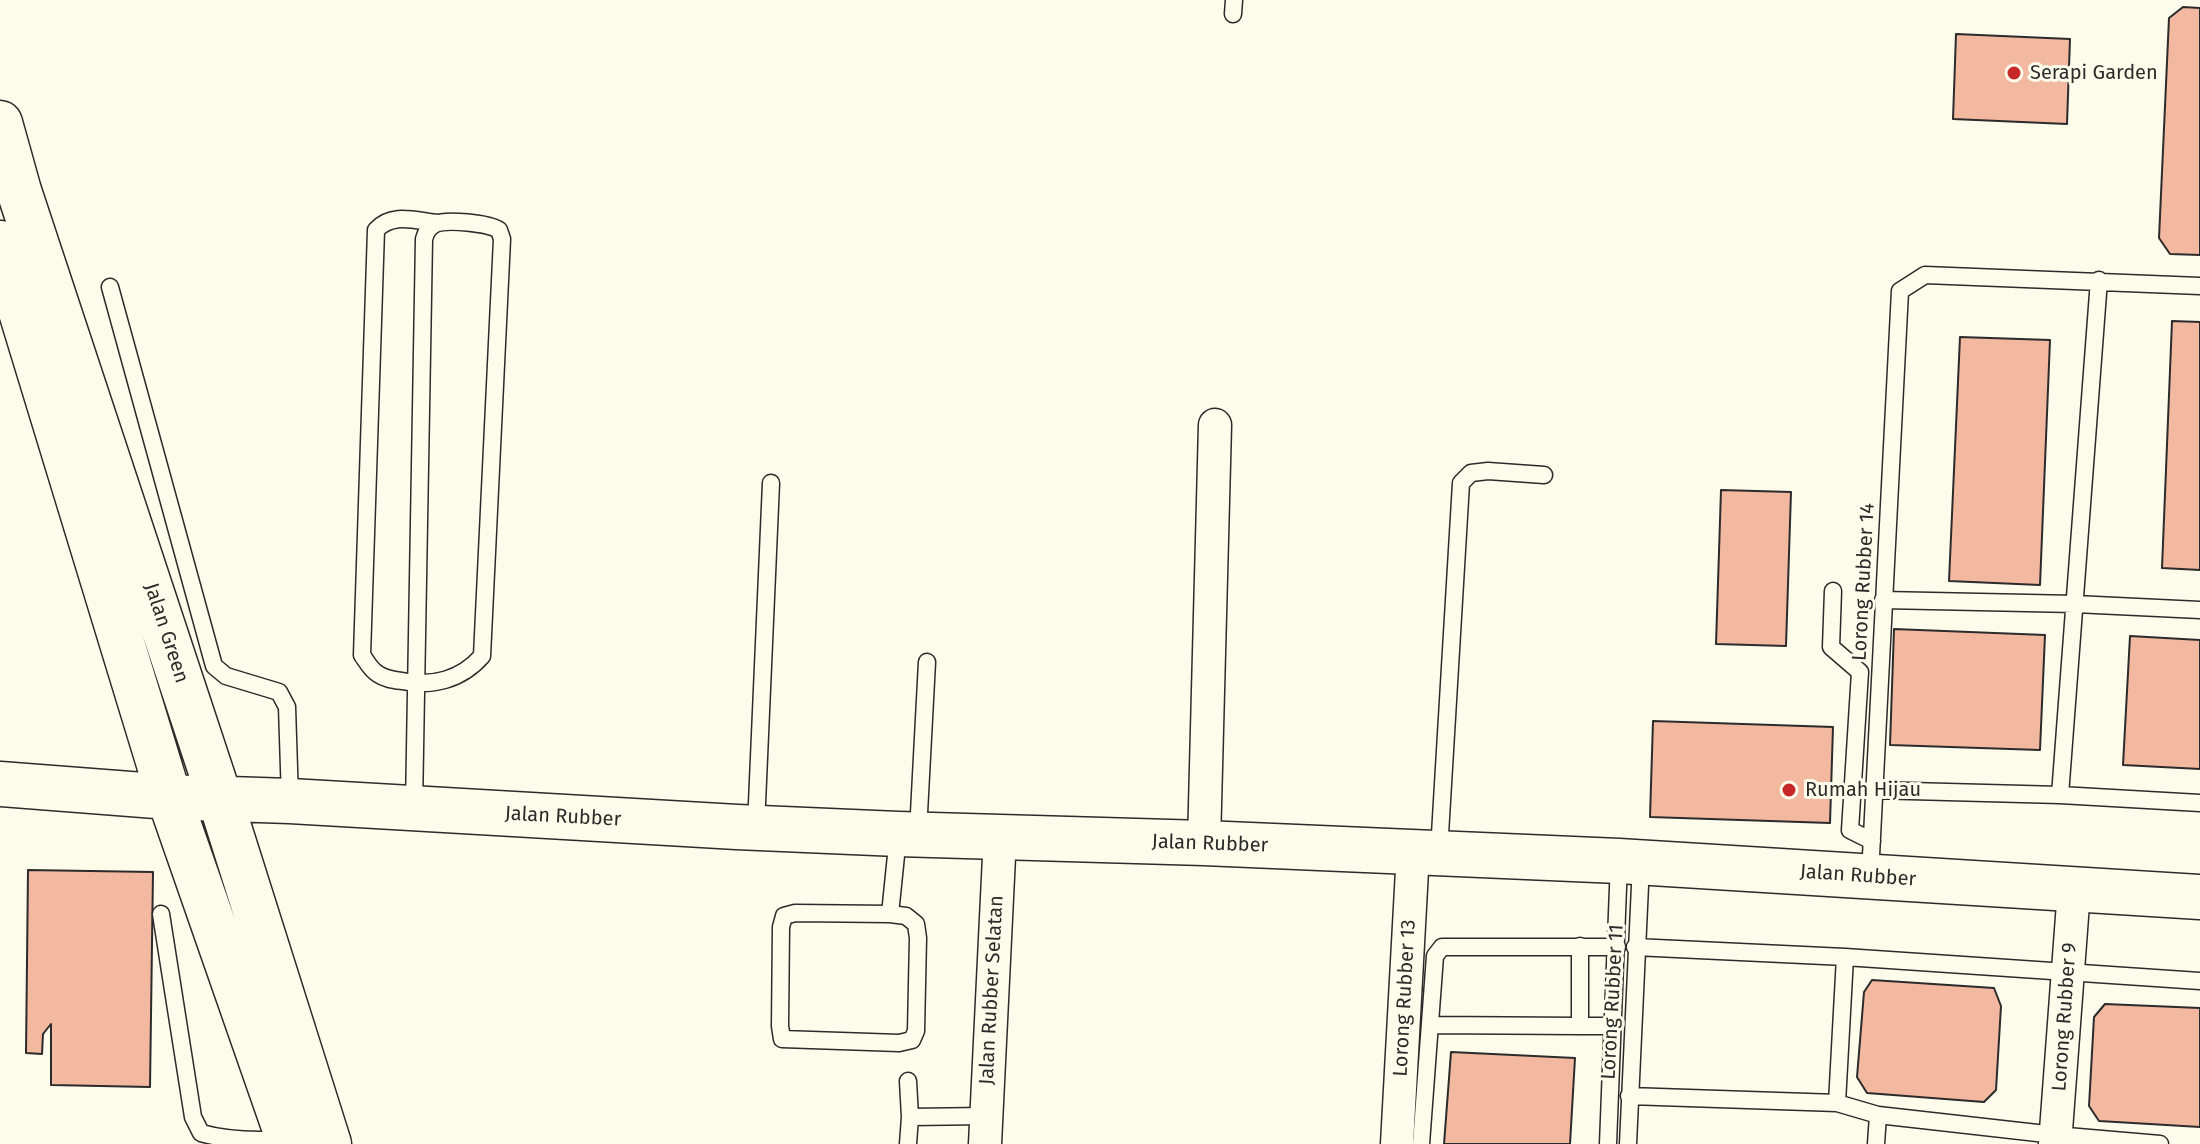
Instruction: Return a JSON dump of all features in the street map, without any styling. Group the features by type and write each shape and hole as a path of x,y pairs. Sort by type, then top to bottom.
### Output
{"main road":[{"name":"Jalan Green","path":"0,123 24,206 220,799 303,1142"},
{"path":"0,243 169,797 303,1142"},
{"name":"Jalan Rubber","path":"0,784 169,797 908,834 1204,843 1630,862 1871,859 2074,890 2200,897"}],"street":[{"path":"1204,843 1215,425"},
{"name":"Jalan Rubber Selatan","path":"985,1130 1000,836"},
{"name":"Lorong Rubber 13","path":"1397,1144 1426,852"},
{"name":"Lorong Rubber 9","path":"2055,1140 2074,890"}],"lane":[{"path":"393,218 438,223 490,224 499,230 502,239 482,656 465,672 448,681 416,684 384,678 362,655 376,230 393,218"},
{"path":"414,809 424,239 427,229 438,223"},
{"name":"Lorong Rubber 14","path":"1871,859 1900,291 1925,275 2099,280"},
{"path":"2060,795 2099,280 2200,286"},
{"path":"110,287 214,666 226,676 279,692 287,707 290,801"},
{"path":"1426,852 1461,483 1471,473 1488,471 1544,475"},
{"path":"756,827 771,483"},
{"path":"1833,591 1831,647 1860,672 1850,830 1871,859"},
{"path":"1883,600 2200,610"},
{"path":"890,914 908,834 927,662"},
{"path":"1873,790 2060,795 2200,803"},
{"path":"1608,1144 1617,947 1630,862"},
{"name":"Lorong Rubber 11","path":"1628,1144 1635,947 1630,862"},
{"path":"795,913 890,914 906,916 916,924 916,1031 912,1040 899,1043 782,1039 781,927 784,916 795,913"},
{"path":"161,914 193,1117 201,1133 220,1139 303,1142"},
{"path":"1580,946 1580,1026"},
{"path":"1421,1144 1435,956 1442,947 1617,947"},
{"path":"1635,947 1845,957 2200,981"},
{"path":"1837,1103 1845,957"},
{"path":"1430,1025 1613,1026"},
{"path":"908,1081 908,1144"},
{"path":"1629,1096 1837,1103 1878,1115 2055,1140 2160,1144"},
{"path":"1876,1144 1878,1115"},
{"path":"910,1117 985,1130"}],"building":[{"path":"2183,7 2200,8 2200,255 2170,254 2159,238 2169,18"},
{"path":"1956,34 2070,39 2067,124 1953,119"},
{"path":"2172,321 2200,322 2200,570 2162,568"},
{"path":"1960,337 2050,340 2040,585 1949,581"},
{"path":"1721,490 1791,492 1786,646 1716,644"},
{"path":"1894,629 2045,635 2040,750 1890,745"},
{"path":"2130,636 2200,640 2200,769 2123,765"},
{"path":"1653,721 1833,727 1830,823 1650,817"},
{"path":"28,870 153,872 150,1087 51,1085 51,1024 43,1034 42,1054 26,1053"},
{"path":"1872,980 1994,988 2001,1006 1996,1090 1984,1102 1867,1093 1857,1077 1864,992"},
{"path":"2105,1004 2200,1008 2200,1127 2099,1121 2089,1106 2094,1017"},
{"path":"1451,1052 1575,1058 1570,1144 1444,1144"}],"place":[{"name":"Serapi Garden","path":"2014,73"},
{"name":"Rumah Hijau","path":"1789,790"}]}
